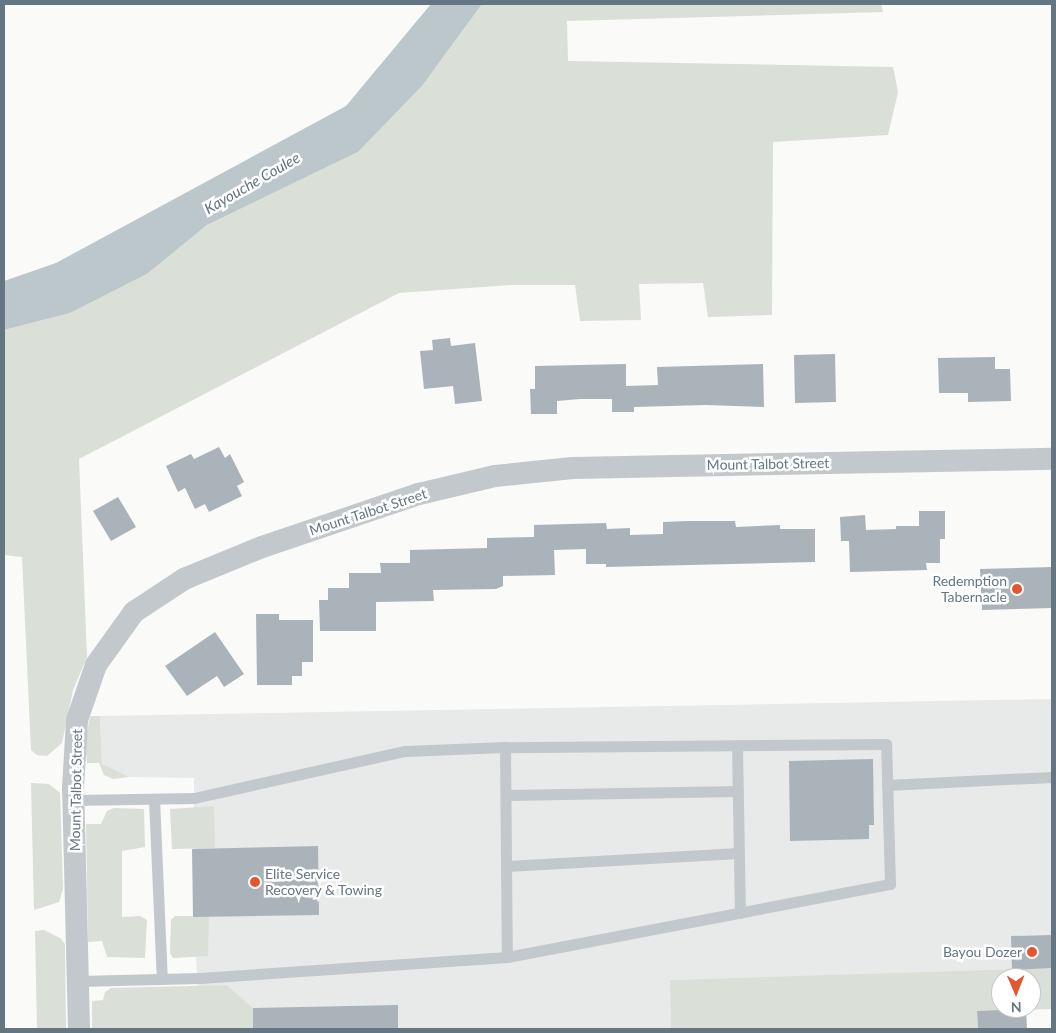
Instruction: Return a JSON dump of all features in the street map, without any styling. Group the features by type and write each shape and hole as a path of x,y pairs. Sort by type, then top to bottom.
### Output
{"street":[{"name":"Mount Talbot Street","path":"79,1029 74,800 77,720 96,665 134,612 184,578 262,547 419,494 495,476 573,468 1052,459"}],"lane":[{"path":"74,800 194,798 405,751 505,747 886,744 890,884 507,957 412,966 162,979 78,981"},
{"path":"737,745 740,913"},
{"path":"505,747 507,957"},
{"path":"887,785 1052,777"},
{"path":"506,795 738,790"},
{"path":"154,799 162,979"},
{"path":"506,866 739,853"}],"shaded area":[{"path":"482,4 881,4 883,12 567,21 568,61 893,67 898,92 888,135 773,142 772,315 708,317 703,283 639,284 641,320 580,321 575,285 511,285 399,293 79,459 87,657 73,690 62,743 47,756 37,755 31,750 22,557 4,555 4,330 70,313 147,274 207,225 358,152 422,86"},
{"path":"1052,699 1052,968 991,968 991,970 671,980 671,1029 253,1029 253,1008 227,985 198,986 193,917 194,778 129,777 102,765 100,716"},
{"path":"90,716 100,716 102,764 129,777 113,779 104,775 99,763 87,763 85,742"},
{"path":"31,783 49,784 60,793 63,889 59,902 34,910"},
{"path":"214,806 215,848 172,849 170,809"},
{"path":"114,808 144,809 145,847 122,851 122,917 140,916 147,920 145,958 107,957 102,941 88,942 86,824 101,824 107,811"},
{"path":"175,916 209,916 208,956 173,958 170,953 171,920"},
{"path":"44,930 60,938 65,944 66,1029 37,1029 35,931"},
{"path":"1041,968 1052,968 1052,1009 1041,1009"},
{"path":"991,970 991,1011 977,1011 978,1029 671,1029 670,980"},
{"path":"227,985 253,1008 253,1029 92,1029 92,1001 103,1000 105,992 111,988"}],"water":[{"name":"Kayouche Coulee","path":"431,4 482,4 422,86 358,152 207,225 147,274 70,313 4,330 4,281 56,263 346,106"}],"building":[{"path":"450,338 451,346 475,343 482,401 455,404 453,386 424,389 420,351 433,350 432,340"},
{"path":"835,354 836,402 795,403 794,355"},
{"path":"995,357 995,369 1010,369 1011,401 968,402 968,393 939,393 938,358"},
{"path":"626,364 626,386 658,385 657,367 763,364 764,407 706,405 634,407 634,412 612,412 612,399 580,399 557,401 557,414 531,414 530,389 535,389 535,366"},
{"path":"219,447 225,458 230,454 244,482 237,486 242,496 209,512 205,504 195,509 185,488 178,492 166,466 191,454 194,459"},
{"path":"118,497 136,527 111,541 93,511"},
{"path":"919,511 945,511 945,539 940,539 940,563 926,563 927,570 850,572 849,541 841,541 840,517 865,515 866,530 896,529 896,526 919,526"},
{"path":"735,521 736,527 780,525 780,529 815,529 815,562 606,567 606,564 586,564 586,549 554,550 555,575 503,576 503,586 496,589 433,590 434,601 376,602 376,631 320,631 319,600 328,600 328,588 349,588 349,573 381,573 380,563 410,563 410,550 487,548 487,538 534,537 534,525 606,523 607,529 630,528 630,535 663,534 663,522"},
{"name":"Redemption Tabernacle","path":"1052,567 1052,608 982,610 980,569"},
{"path":"256,614 279,614 279,620 313,620 313,662 302,662 302,676 292,676 292,685 257,685"},
{"path":"215,632 244,674 224,687 217,676 187,696 165,666"},
{"path":"873,759 874,825 869,825 869,839 790,841 789,761"},
{"name":"Elite Service Recovery & Towing","path":"318,846 319,915 193,917 192,849"},
{"name":"Bayou Dozer","path":"1052,935 1052,968 1012,968 1011,936"},
{"path":"398,1005 398,1029 253,1029 253,1008"},
{"path":"991,1010 991,1018 1026,1018 1027,1029 978,1029 977,1011"}],"place":[{"name":"Redemption Tabernacle","path":"1017,589"},
{"name":"Elite Service Recovery & Towing","path":"255,882"},
{"name":"Bayou Dozer","path":"1032,952"}]}
